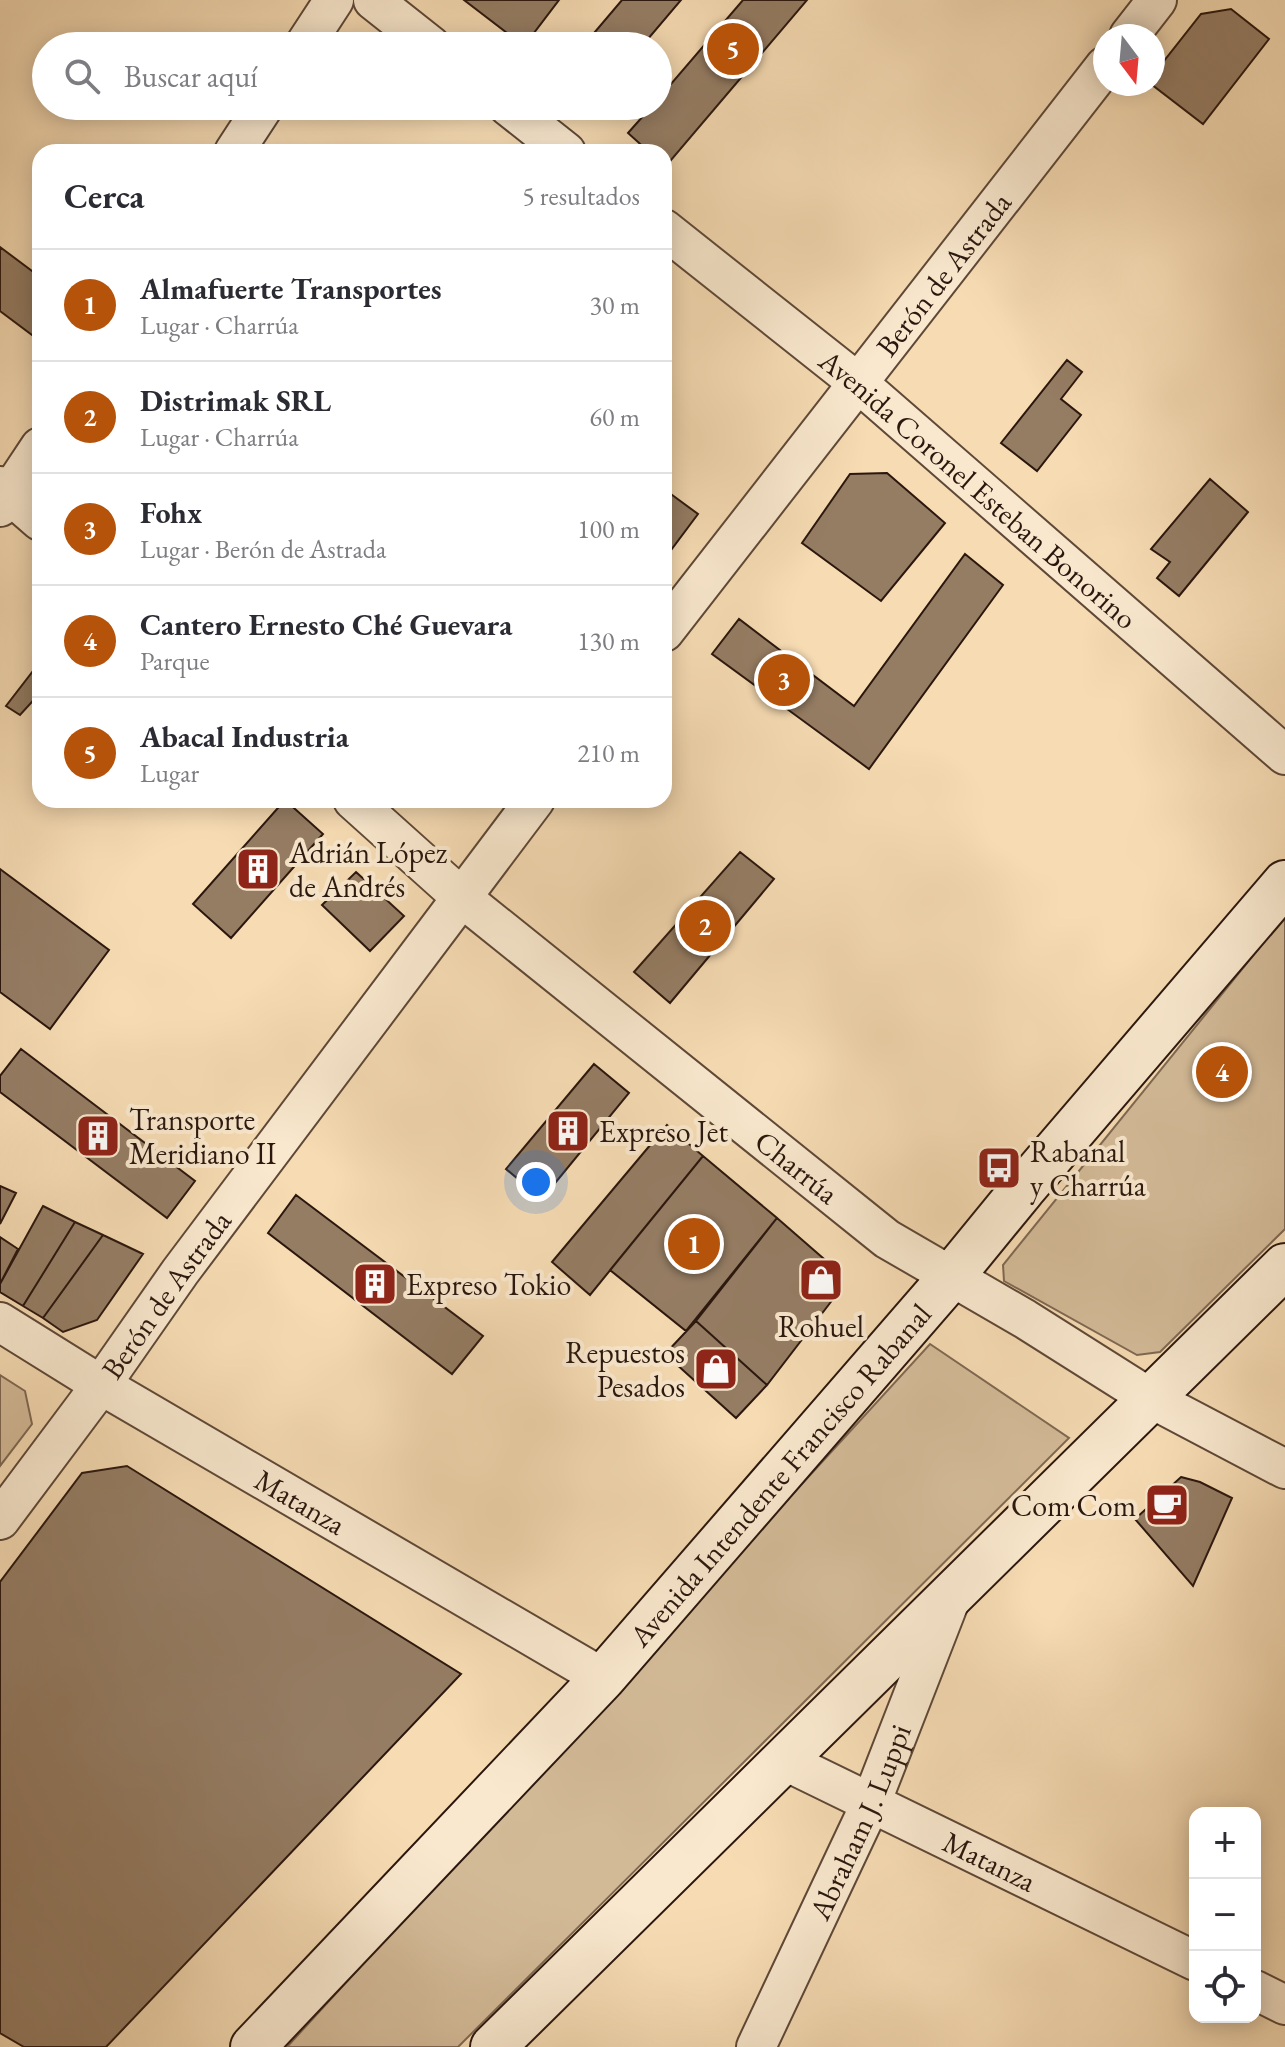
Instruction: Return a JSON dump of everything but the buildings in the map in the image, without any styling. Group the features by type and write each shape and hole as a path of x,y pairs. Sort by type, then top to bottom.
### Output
{"main road":[{"name":"Avenida Intendente Francisco Rabanal","path":"253,2047 603,1678 951,1277 1285,883"},
{"path":"493,2047 1285,1266"}],"street":[{"path":"313,32 334,0"},
{"path":"373,0 413,32"},
{"path":"1138,24 1157,0"},
{"name":"Berón de Astrada","path":"672,622 1093,81"},
{"path":"239,144 255,120"},
{"path":"526,120 556,144"},
{"name":"Avenida Coronel Esteban Bonorino","path":"672,235 857,382 1285,755"},
{"path":"32,458 3,496 32,516"},
{"name":"Charrúa","path":"362,808 461,897 887,1239 1025,1319 1150,1398 1285,1469"},
{"name":"Berón de Astrada","path":"0,1520 101,1385 180,1272 529,808"},
{"name":"Matanza","path":"0,1322 101,1385 603,1678"},
{"name":"Abraham J. Luppi","path":"756,2047 871,1803 953,1592"},
{"name":"Matanza","path":"783,1760 1189,1958"},
{"path":"1261,1993 1285,2005"}],"shaded area":[{"path":"1285,916 1285,1229 1160,1352 1137,1355 1004,1281 1003,1265"},
{"path":"930,1344 1069,1438 458,2047 287,2047"},
{"path":"0,1375 25,1391 32,1424 0,1466"}],"place":[{"name":"Abacal Industria","path":"733,49"},
{"name":"Fohx","path":"784,680"},
{"name":"Adrián López de Andrés","path":"258,869"},
{"name":"Distrimak SRL","path":"705,926"},
{"name":"Cantero Ernesto Ché Guevara","path":"1222,1072"},
{"name":"Expreso Jet","path":"568,1131"},
{"name":"Transporte Meridiano II","path":"98,1136"},
{"name":"Rabanal y Charrúa","path":"999,1168"},
{"name":"Almafuerte Transportes","path":"694,1244"},
{"name":"Rohuel","path":"821,1280"},
{"name":"Expreso Tokio","path":"375,1284"},
{"name":"Repuestos Pesados","path":"716,1369"},
{"name":"Com Com","path":"1167,1505"}]}
